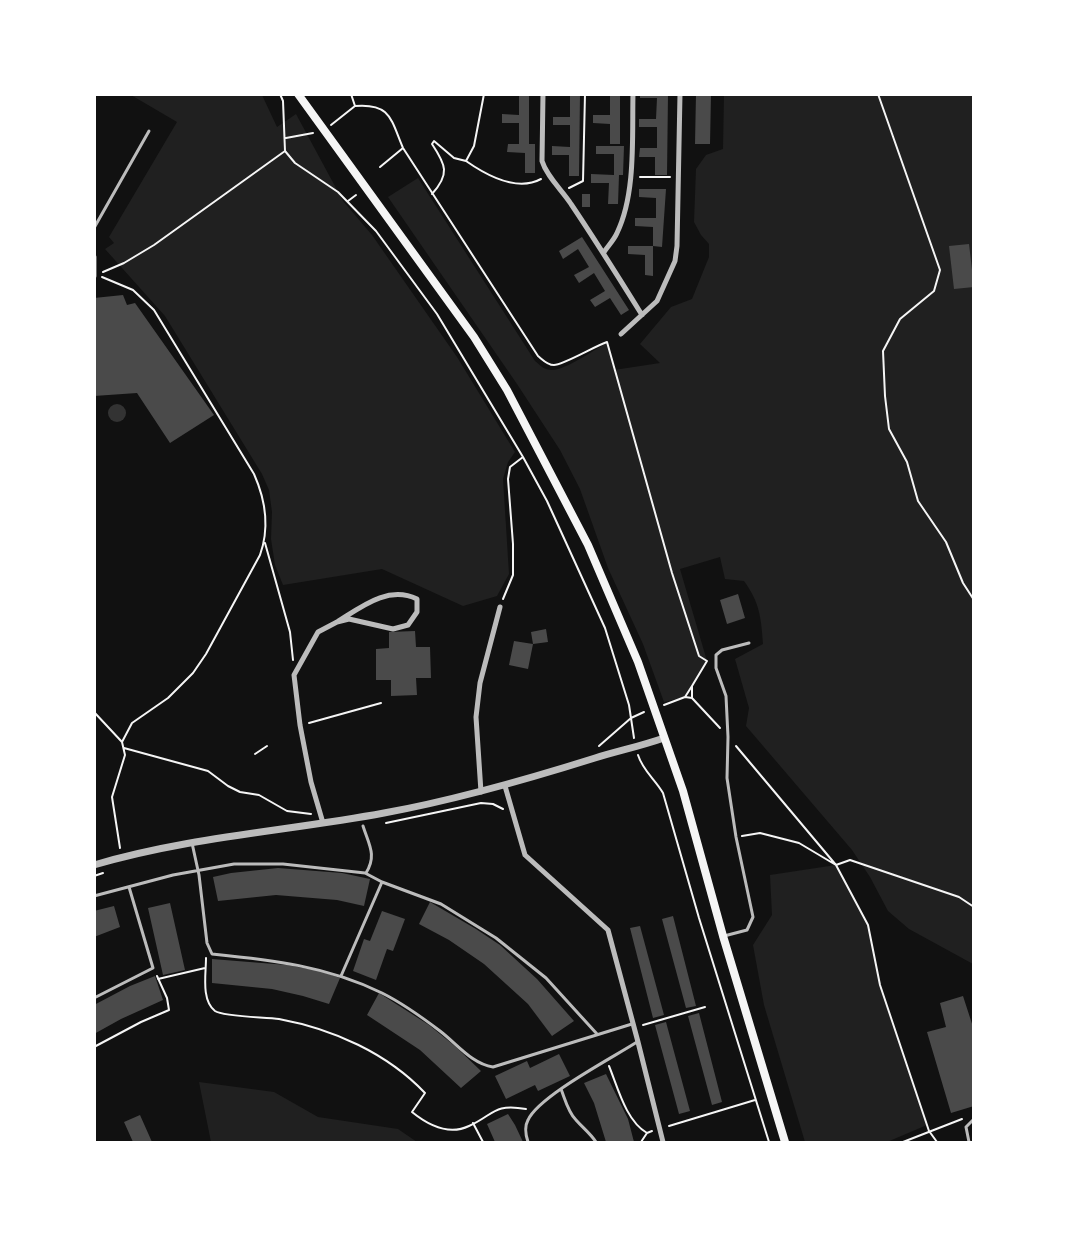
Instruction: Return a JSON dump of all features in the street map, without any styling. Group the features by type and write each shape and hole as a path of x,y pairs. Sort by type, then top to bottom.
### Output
{"main road":[{"path":"298,94 474,337 507,390 588,545 638,662 683,791 723,936 785,1143"}],"street":[{"path":"543,94 542,161 604,252 642,315"},
{"path":"604,252 617,234 628,195 631,177 633,94"},
{"path":"621,334 657,301 675,261 680,94"},
{"path":"94,257 95,275"},
{"path":"323,823 311,782 300,725 294,675 318,632 384,596 406,594 417,599 417,612 408,625 393,629 350,619 338,622"},
{"path":"481,792 476,717 480,683 500,607"},
{"path":"94,866 192,843 385,813 481,792 664,738"},
{"path":"506,786 525,855 608,930 639,1042 663,1143"}],"lane":[{"path":"94,228 149,131"},
{"path":"723,936 747,930 753,917 736,837 727,778 726,696 716,668 716,655 722,650 749,643"},
{"path":"363,826 372,856 372,862 365,873"},
{"path":"192,843 198,870 207,944 212,954 302,964 341,976 383,994 412,1011 483,1065 493,1067 597,1034 634,1025"},
{"path":"94,896 198,870 234,864 283,864 365,873 382,882 441,904 496,938 546,978 597,1034"},
{"path":"341,976 382,882"},
{"path":"94,998 153,968 129,887"},
{"path":"528,1143 527,1120 535,1111 561,1089 639,1042"},
{"path":"561,1089 569,1110 596,1143"},
{"path":"969,1143 966,1127 974,1119"}],"path":[{"path":"280,94 283,101 285,151 294,163 338,192 376,231 437,314 547,501 604,628 622,678 642,768 655,779 663,793 769,1143"},
{"path":"351,94 355,106 371,104 381,108 390,117 403,148 538,356 546,363 556,365 607,342 672,573 699,656 707,662 692,686 693,698 836,865 867,925 880,986 929,1131 937,1143"},
{"path":"466,161 474,146 484,94"},
{"path":"563,192 583,181 585,94"},
{"path":"878,94 940,270 934,291 900,319 884,351 885,396 889,429 907,462 918,501 946,542 963,583 974,600"},
{"path":"432,194 442,183 445,175 442,159 432,144 434,141 454,158 466,161 481,172 497,178 516,183 538,181 548,173"},
{"path":"380,166 403,148"},
{"path":"95,275 124,263 154,245 285,151"},
{"path":"631,177 679,177"},
{"path":"348,201 356,195"},
{"path":"376,231 380,228"},
{"path":"95,275 133,290 154,310 254,474 262,493 266,514 265,541 290,632 294,675"},
{"path":"500,607 513,575 508,479 510,467 523,457"},
{"path":"122,742 132,723 168,698 193,673 206,654 260,555 265,541"},
{"path":"685,697 693,698"},
{"path":"300,725 381,703"},
{"path":"94,712 122,742 124,748 125,755 112,797 120,850"},
{"path":"595,749 631,718"},
{"path":"255,754 267,746"},
{"path":"124,748 208,771 228,786 240,792 259,795 287,811 321,814"},
{"path":"301,817 321,814"},
{"path":"736,837 760,833 799,843 836,865"},
{"path":"836,865 850,860 959,897 974,907"},
{"path":"207,944 205,983 210,1005 216,1012 224,1015 279,1019 336,1034 365,1047 419,1086 425,1093 412,1112 436,1128 453,1130 468,1127 500,1108 535,1111"},
{"path":"94,1047 169,1010 167,998 153,968"},
{"path":"158,979 206,968"},
{"path":"634,1025 705,1007"},
{"path":"606,1061 632,1119 646,1133"},
{"path":"641,1143 646,1133 755,1100"},
{"path":"903,1143 966,1118"},
{"path":"473,1124 483,1143"}],"shaded area":[{"path":"131,95 262,95 277,127 296,114 343,201 372,235 457,357 515,452 508,462 503,479 509,574 497,596 463,606 382,569 283,585 275,565 271,539 272,512 269,490 262,474 165,316 105,249 114,243 109,237 177,122"},
{"path":"724,95 973,95 973,964 909,929 888,911 852,850 746,726 749,708 735,659 763,644 760,618 757,604 744,581 725,579 720,557 680,569 707,661 685,697 664,702 643,644 608,568 580,489 560,450 388,197 418,178 535,361 543,367 552,370 564,367 607,342 614,370 660,363 640,344 671,307 692,299 709,257 709,244 694,222 696,169 706,155 723,149"},
{"path":"113,404 121,404 126,409 124,420 113,422 108,417 108,409"},
{"path":"836,865 868,925 880,985 927,1125 887,1142 805,1142 764,1005 753,945 772,915 770,875"},
{"path":"199,1082 274,1092 318,1117 398,1129 417,1142 211,1142"}],"building":[{"path":"519,94 529,94 529,144 535,144 535,173 525,173 525,153 507,152 508,144 519,144 519,123 502,123 502,114 519,115"},
{"path":"570,94 580,94 579,176 569,176 569,155 552,155 552,146 570,147 570,125 553,125 553,117 570,117"},
{"path":"610,94 620,94 620,144 610,144 610,124 593,123 593,115 610,115"},
{"path":"640,94 668,94 667,175 655,175 655,157 639,157 640,148 657,148 657,127 639,127 639,119 656,119 657,98 640,98"},
{"path":"696,94 711,94 710,144 695,144"},
{"path":"596,146 624,146 623,175 619,175 618,204 608,204 609,183 591,183 591,174 614,175 614,154 596,154"},
{"path":"639,189 666,189 662,247 653,246 653,227 635,226 635,218 656,218 656,198 639,197"},
{"path":"582,194 590,194 590,207 582,207"},
{"path":"582,237 629,310 621,315 610,298 595,307 590,300 605,291 594,273 579,283 574,275 589,267 578,249 563,259 559,251"},
{"path":"969,244 974,287 954,289 949,246"},
{"path":"628,246 653,246 653,276 645,275 645,255 628,254"},
{"path":"123,295 127,305 135,303 214,415 170,443 137,393 94,396 94,298"},
{"path":"738,594 745,618 727,624 720,600"},
{"path":"546,629 548,642 533,644 531,632"},
{"path":"415,631 416,647 430,647 431,678 416,678 417,695 391,696 391,680 376,680 376,649 389,648 389,632"},
{"path":"514,641 533,644 528,669 509,665"},
{"path":"278,868 342,873 370,879 364,906 337,900 276,895 218,901 213,877"},
{"path":"430,902 500,945 537,979 574,1021 552,1036 528,1004 484,964 449,940 419,924"},
{"path":"170,903 185,970 163,975 148,908"},
{"path":"114,906 120,927 94,937 94,911"},
{"path":"382,911 405,919 393,951 387,949 376,980 353,971 364,939 370,941"},
{"path":"673,916 696,1006 686,1008 662,919"},
{"path":"640,926 664,1015 653,1018 630,928"},
{"path":"212,959 287,965 320,971 340,978 329,1004 272,989 212,983"},
{"path":"155,976 163,1000 94,1034 94,1005"},
{"path":"379,993 429,1025 481,1071 461,1088 420,1050 367,1015"},
{"path":"963,996 974,1030 974,1106 951,1113 927,1032 946,1027 940,1003"},
{"path":"699,1013 722,1102 712,1105 688,1016"},
{"path":"666,1022 690,1111 679,1114 655,1025"},
{"path":"559,1054 570,1076 538,1091 535,1085 506,1099 495,1076 527,1061 530,1068"},
{"path":"606,1074 628,1119 634,1142 606,1142 594,1103 584,1083"},
{"path":"508,1114 523,1142 495,1142 487,1124"},
{"path":"140,1115 152,1142 133,1142 124,1122"}]}
